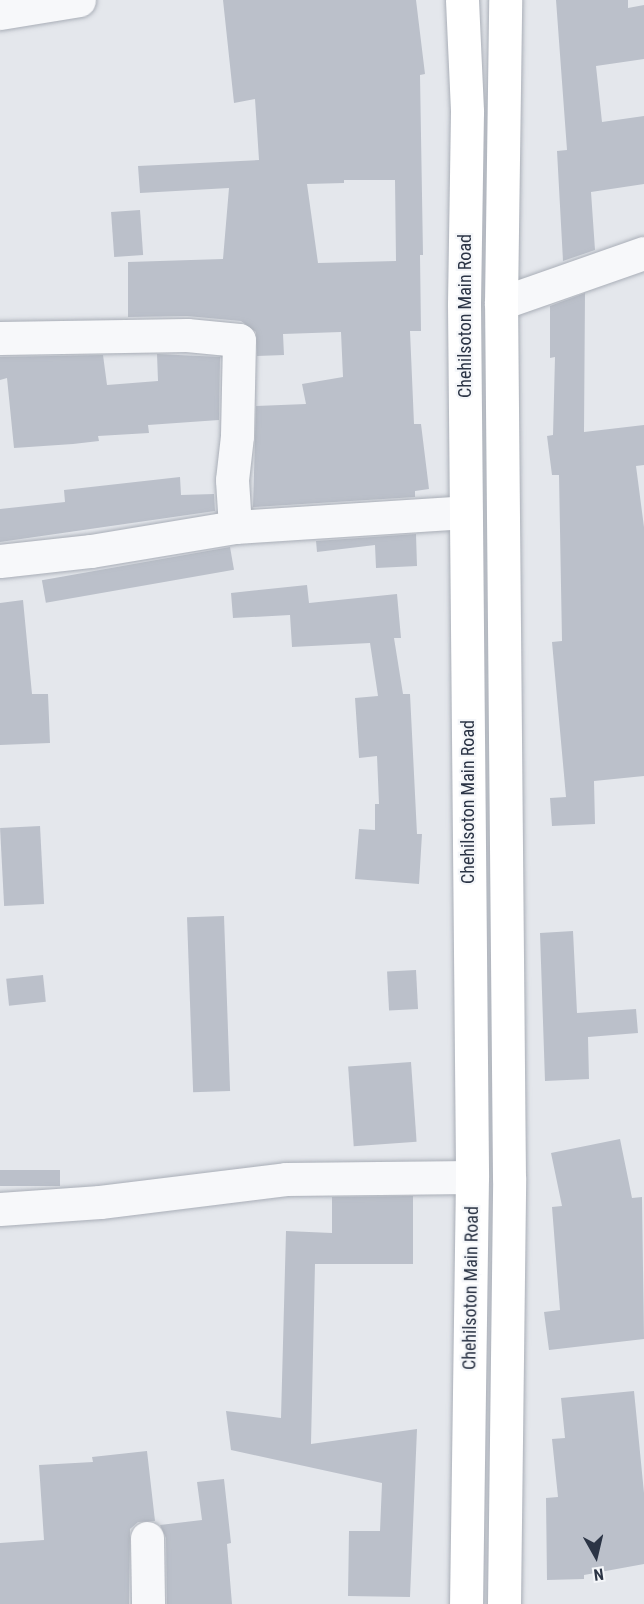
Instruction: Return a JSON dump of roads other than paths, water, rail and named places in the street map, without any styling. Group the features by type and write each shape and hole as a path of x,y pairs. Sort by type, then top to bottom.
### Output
{"main road":[{"name":"Chehilsoton Main Road","path":"462,0 467,112 464,304 472,1177 466,1604"},
{"name":"Chehilsoton Main Road","path":"504,1604 509,1178 501,303 505,0"}],"street":[{"path":"0,13 79,0"},
{"path":"501,303 644,253"},
{"path":"0,338 187,334 239,340 237,436 232,480 235,526"},
{"path":"0,561 91,551 235,526 466,512"},
{"path":"0,1209 100,1202 286,1179 472,1177"},
{"path":"147,1538 148,1604"}]}
